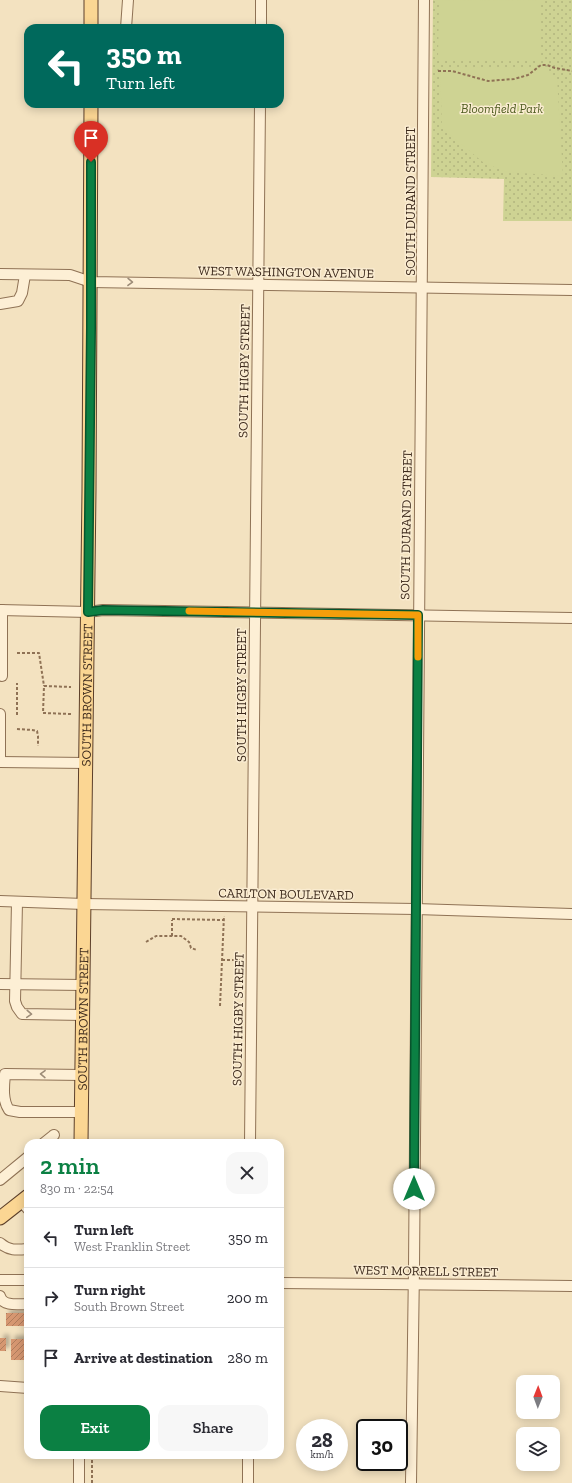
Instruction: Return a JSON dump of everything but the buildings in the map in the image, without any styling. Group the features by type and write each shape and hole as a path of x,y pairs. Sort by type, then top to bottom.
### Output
{"main road":[{"path":"91,0 91,24"},
{"name":"SOUTH BROWN STREET","path":"81,1139 88,612 91,108"},
{"path":"0,1218 24,1203"}],"street":[{"path":"126,24 128,0"},
{"path":"261,24 262,0"},
{"name":"SOUTH DURAND STREET","path":"411,1483 414,1284 418,615 424,0"},
{"name":"SOUTH HIGBY STREET","path":"250,1139 260,108"},
{"name":"WEST WASHINGTON AVENUE","path":"0,274 70,275 91,282 572,290"},
{"path":"0,304 18,301 22,294 25,275"},
{"path":"2,676 1,610 88,612 103,610 254,612 572,618"},
{"path":"0,714 0,762 86,763"},
{"name":"CARLTON BOULEVARD","path":"0,901 84,904 416,909 572,914"},
{"path":"17,902 17,1008 22,1014 83,1015"},
{"path":"0,984 84,985"},
{"path":"81,1112 20,1112 3,1108 5,1074 82,1075"},
{"path":"49,1139 54,1135"},
{"path":"0,1180 24,1161"},
{"path":"0,1243 4,1247 13,1250 24,1249"},
{"path":"0,1280 24,1280"},
{"name":"WEST MORRELL STREET","path":"284,1283 572,1286"},
{"path":"0,1296 1,1300 6,1304 24,1304"},
{"path":"0,1386 24,1388"},
{"path":"79,1459 79,1483"},
{"path":"248,1459 248,1483"}],"path":[{"path":"438,71 452,71 488,81 514,79 528,75 541,65 572,71"},
{"path":"17,653 39,653 44,686 43,713 71,714"},
{"path":"17,683 17,715"},
{"path":"44,686 71,688"},
{"path":"17,729 37,731 38,746"},
{"path":"172,936 173,914"},
{"path":"220,1006 224,915"},
{"path":"172,919 224,920"},
{"path":"146,942 156,936 181,936 190,942 191,948 197,950"},
{"path":"222,960 244,960"},
{"path":"92,1459 92,1483"}],"green space":[{"name":"Bloomfield Park","path":"433,0 572,0 572,221 503,221 504,179 431,177"},
{"path":"439,0 541,1 540,61 438,61"},
{"path":"543,67 557,78 563,176 507,172 484,163 442,128 440,68"}],"slow traffic":[{"path":"189,611 418,615 418,657"}],"route":[{"path":"91,162 88,612 103,610 418,615 414,1189"}]}
